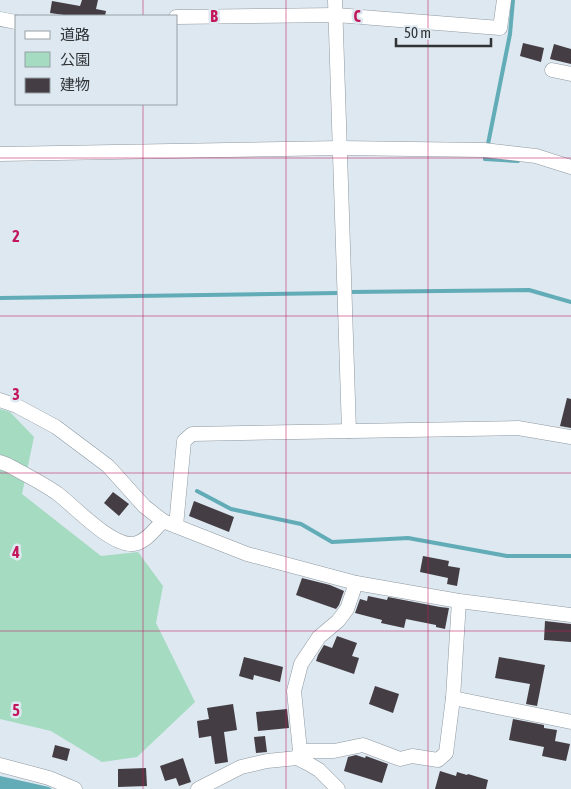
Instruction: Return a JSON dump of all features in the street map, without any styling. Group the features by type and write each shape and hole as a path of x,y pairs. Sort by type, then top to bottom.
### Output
{"street":[{"path":"335,0 349,431"},
{"path":"178,16 336,15 500,28 504,0"},
{"path":"0,19 15,22"},
{"path":"552,70 571,74"},
{"path":"0,154 340,148 488,150 536,156 571,167"},
{"path":"0,400 17,406 56,427 108,466 144,506 170,524 247,554 356,583 458,601 571,615"},
{"path":"0,462 56,493 110,537 126,544 135,544 170,524 184,441 192,434 518,428 571,437"},
{"path":"338,789 319,770 299,755 294,691 301,664 318,637 338,621 347,610 356,583"},
{"path":"198,789 241,766 363,745 400,759 412,756 438,760 446,753 453,698 458,601"},
{"path":"453,698 571,722"},
{"path":"0,765 49,778 75,789"}],"green space":[{"path":"0,409 10,412 34,437 22,494 101,556 138,552 163,586 156,623 195,702 137,757 102,762 51,731 0,719"}],"water":[{"path":"0,776 49,787 52,789 0,789"}],"building":[{"path":"82,0 98,0 96,9 106,11 105,15 50,13 52,1 80,6"},
{"path":"523,43 544,48 541,62 520,56"},
{"path":"554,44 571,49 571,64 550,59"},
{"path":"567,398 571,399 571,428 560,426"},
{"path":"113,492 129,504 119,516 104,503"},
{"path":"194,501 234,517 229,532 189,516"},
{"path":"423,556 449,561 448,566 460,568 457,586 447,584 448,578 420,572"},
{"path":"302,578 330,585 344,591 336,609 296,595"},
{"path":"368,596 387,600 388,597 449,608 445,629 436,627 436,625 406,619 404,628 381,623 382,620 355,613 360,599 367,601"},
{"path":"545,621 571,624 571,642 544,640"},
{"path":"337,636 357,643 352,656 359,658 354,674 316,661 324,645 332,648"},
{"path":"244,657 283,667 280,682 254,675 253,680 239,676"},
{"path":"499,657 545,665 537,706 526,704 530,684 495,678"},
{"path":"375,686 399,694 393,713 369,704"},
{"path":"233,704 237,730 224,732 228,762 215,764 211,736 199,738 197,721 209,719 207,708"},
{"path":"287,709 289,728 258,731 256,712"},
{"path":"513,719 544,725 544,728 557,730 555,741 570,744 566,761 542,756 544,747 509,740"},
{"path":"265,736 267,752 256,753 254,737"},
{"path":"55,745 70,749 67,761 52,757"},
{"path":"356,755 365,758 366,756 388,764 382,783 344,771 348,757"},
{"path":"183,758 191,782 179,786 176,778 165,781 160,766"},
{"path":"146,768 147,786 118,787 118,769"},
{"path":"440,771 456,776 457,772 468,774 488,780 486,789 435,789"}],"waterway":[{"path":"513,0 510,34 485,159 518,161"},
{"path":"349,292 529,290 571,302"},
{"path":"0,298 338,293"},
{"path":"197,491 231,509 301,524 332,542 408,538 507,556 571,556"}]}
